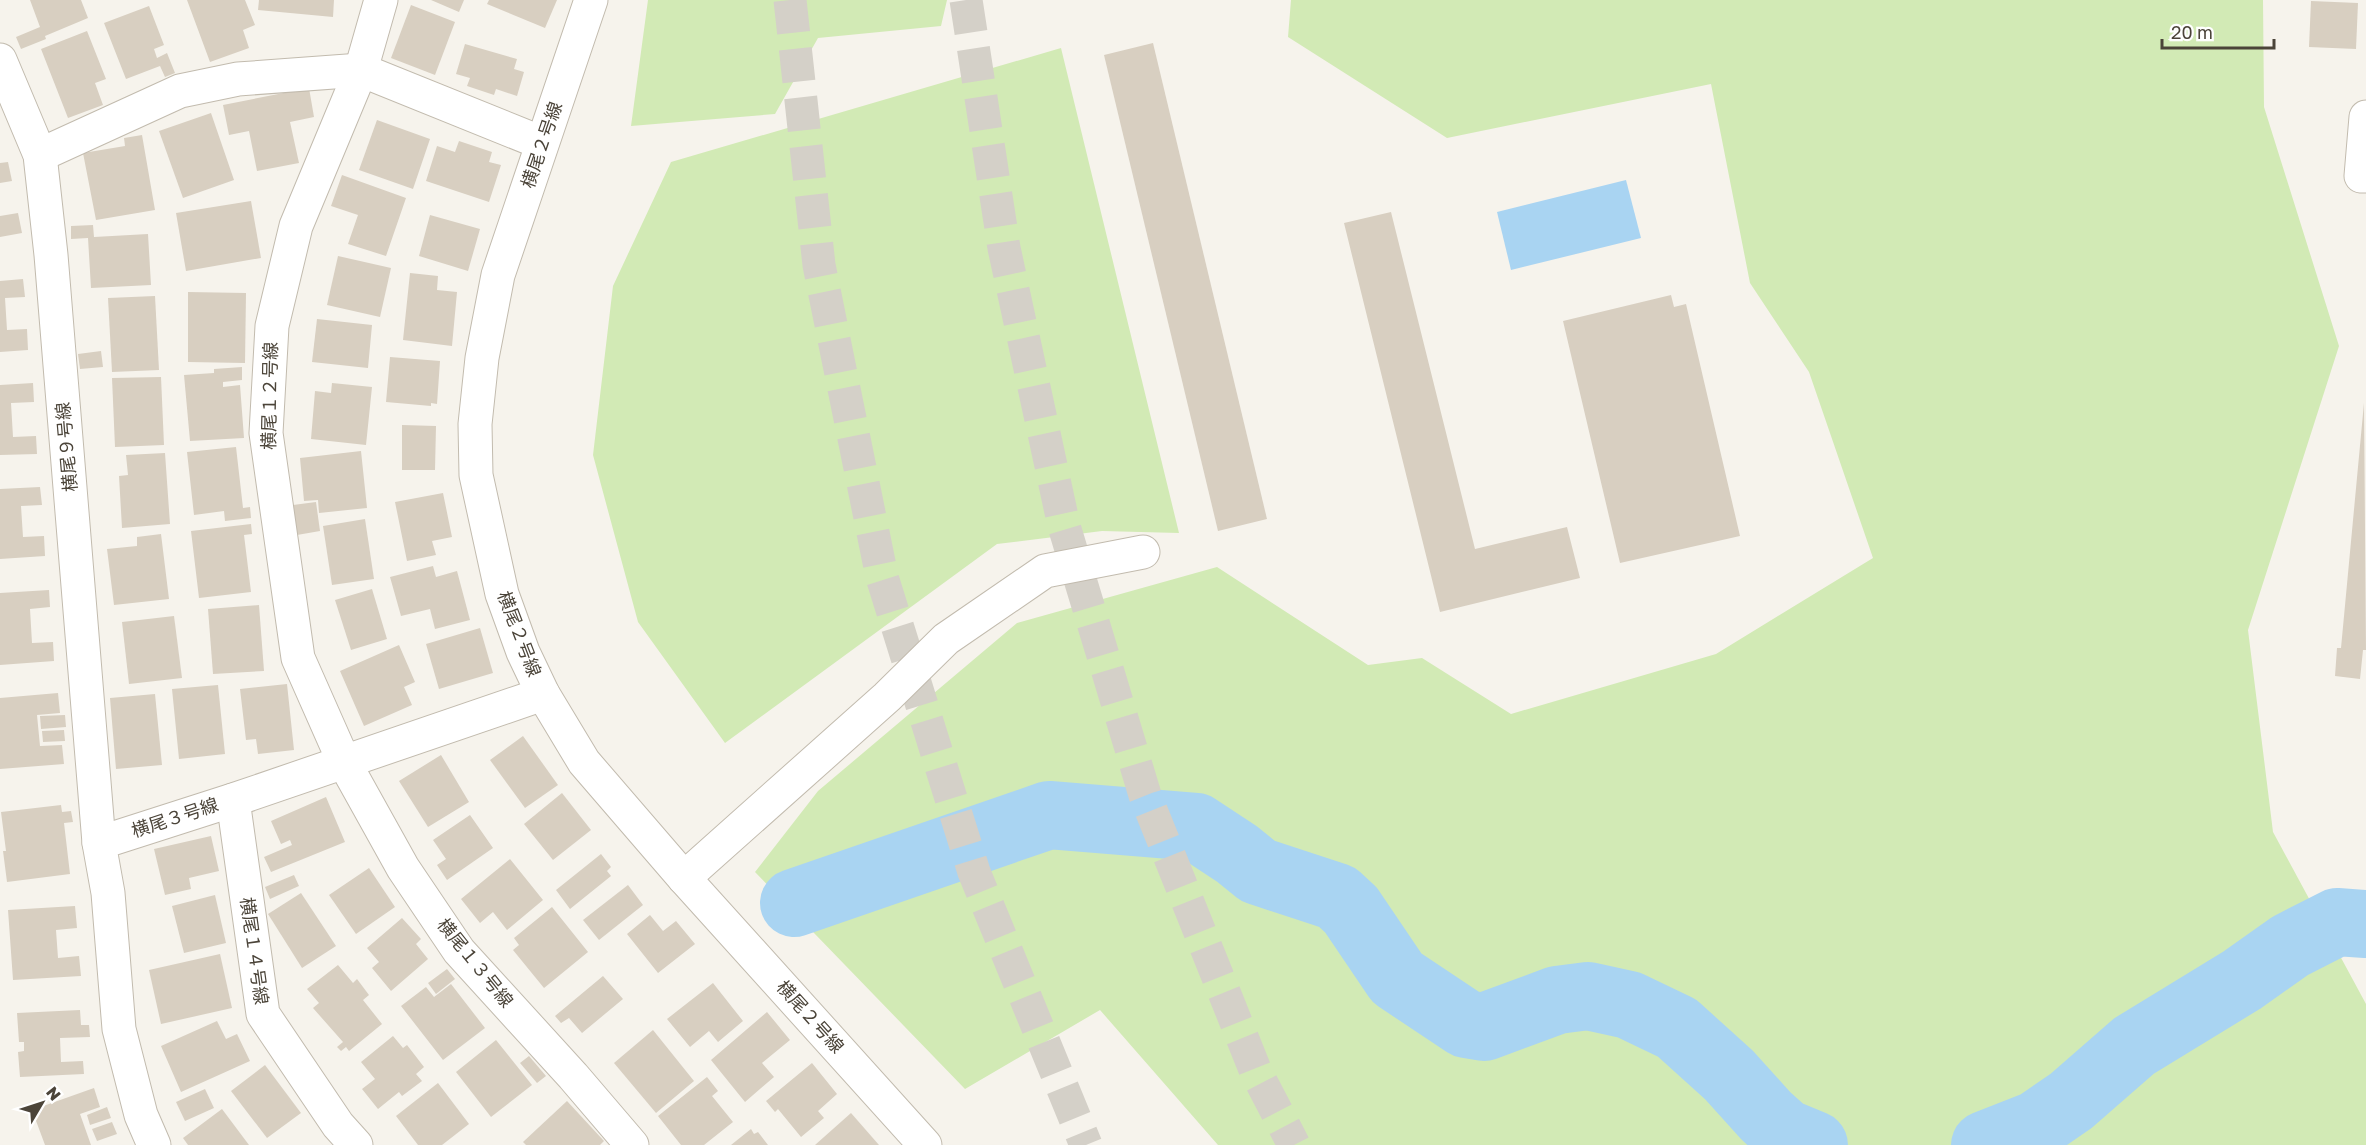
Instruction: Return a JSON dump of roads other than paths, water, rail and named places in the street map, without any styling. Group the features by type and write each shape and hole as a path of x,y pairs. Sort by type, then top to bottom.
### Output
{"street":[{"path":"361,70 381,0"},
{"name":"横尾２号線","path":"591,0 498,275 482,358 475,424 476,476 502,594 523,652 543,694 584,762 684,878 925,1145"},
{"name":"横尾９号線","path":"0,60 40,155 51,255 99,843"},
{"path":"40,155 180,91 238,79 361,70 542,143"},
{"name":"横尾１２号線","path":"344,762 298,658 266,433 272,326 296,226 361,70"},
{"path":"2366,117 2361,176 2366,176"},
{"path":"684,878 887,697 946,639 1045,571 1143,552"},
{"name":"横尾３号線","path":"99,843 233,800 543,694"},
{"name":"横尾１３号線","path":"344,762 403,868 459,951 573,1076 632,1145"},
{"name":"横尾１４号線","path":"233,800 263,1014 338,1125 356,1145"},
{"path":"99,843 108,893 119,1029 141,1115 154,1145"}],"water":[{"path":"1626,180 1641,238 1511,270 1497,212"}],"waterway":[{"path":"794,903 1049,815 1196,827 1258,871 1337,897 1351,910 1397,978 1466,1024 1484,1027 1557,1000 1588,996 1629,1005 1677,1028 1729,1075 1766,1116 1785,1133 1814,1145"},
{"path":"1985,1145 2036,1125 2071,1101 2134,1046 2242,980 2290,946 2337,922 2366,924"}],"tunnel":[{"path":"790,0 819,265 882,577 974,872 1086,1145"},
{"path":"966,0 1004,248 1064,526 1145,795 1256,1072 1294,1145"}]}
